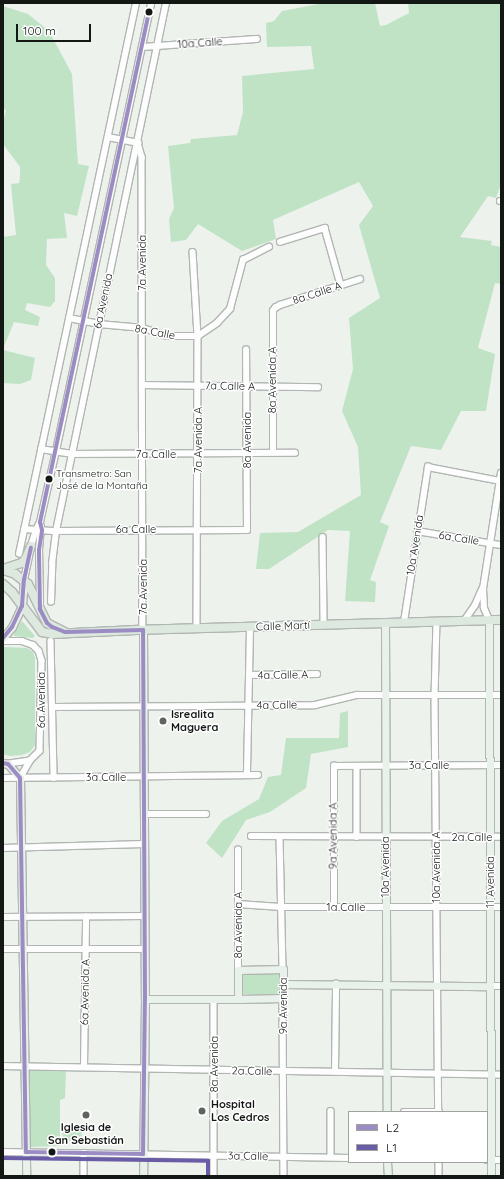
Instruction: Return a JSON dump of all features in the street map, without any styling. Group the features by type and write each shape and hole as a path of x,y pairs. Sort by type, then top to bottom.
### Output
{"highway":[{"path":"3,569 20,564 25,560 30,550"},
{"path":"3,569 24,580"},
{"name":"Calle Martí","path":"24,580 31,589 47,623 65,632"},
{"name":"Calle Martí","path":"3,584 12,592 24,610 45,633 57,635 65,632 501,620"},
{"path":"24,610 34,616 38,605"}],"main road":[{"path":"24,580 24,610"},
{"path":"3,638 30,601 38,605"},
{"name":"11 Avenida","path":"489,620 490,1176"},
{"name":"10a Avenida","path":"385,623 384,695 387,1111"},
{"name":"7a Avenida","path":"143,630 145,916 143,1176"},
{"path":"6,763 20,778 26,1176"},
{"path":"238,970 283,969"},
{"name":"9a Avenida","path":"283,969 283,998"},
{"name":"8a Avenida A","path":"238,970 238,999"},
{"path":"283,984 490,986"},
{"path":"145,999 283,998"},
{"path":"387,1163 388,1176"}],"street":[{"path":"30,550 19,553 136,3"},
{"path":"38,605 40,522 151,3"},
{"name":"6a Avenida","path":"51,602 52,564 56,531 166,3"},
{"name":"10a Calle","path":"142,47 257,39"},
{"path":"108,137 138,143"},
{"name":"7a Avenida","path":"138,143 142,157 143,630"},
{"path":"280,242 325,228 340,286"},
{"path":"198,336 217,323 230,309 243,260 269,247"},
{"name":"7a Avenida A","path":"193,252 198,336 197,629"},
{"name":"8a Calle A","path":"275,308 360,279"},
{"name":"8a Avenida A","path":"273,453 272,330 273,311 275,308"},
{"name":"8a Calle","path":"69,318 98,324 142,328 167,336 198,336"},
{"name":"8a Avenida","path":"246,350 247,530"},
{"name":"7a Calle A","path":"143,385 318,387"},
{"name":"7a Calle","path":"41,449 71,454 295,453"},
{"name":"10a Avenida","path":"404,622 428,467 500,481"},
{"name":"11 Avenida","path":"489,620 484,608 483,589 489,542 501,473"},
{"name":"6a Calle","path":"24,529 56,531 143,529 247,530"},
{"path":"24,580 30,550 39,530"},
{"name":"6a Calle","path":"417,531 501,545"},
{"path":"323,537 324,625"},
{"name":"11 Avenida","path":"464,621 475,605 483,589"},
{"name":"10a Avenida A","path":"437,621 435,765 438,1111"},
{"path":"246,775 250,627"},
{"name":"6a Avenida","path":"3,641 22,641 33,645 39,651 42,661 41,746 39,753 30,761 20,778"},
{"path":"51,641 54,778"},
{"path":"42,661 52,672"},
{"name":"4a Calle A","path":"249,675 317,674"},
{"name":"4a Calle","path":"53,708 315,705 350,696 501,695"},
{"path":"6,763 30,761"},
{"name":"3a Calle","path":"334,766 501,765"},
{"name":"9a Avenida A","path":"334,766 334,907"},
{"path":"357,766 357,837"},
{"name":"3a Calle","path":"3,778 258,775"},
{"path":"144,814 206,814"},
{"name":"2a Calle","path":"251,836 501,837"},
{"name":"9a Avenida","path":"280,837 283,969"},
{"path":"3,848 144,844"},
{"name":"8a Avenida A","path":"238,850 238,970"},
{"name":"1a Calle","path":"238,904 281,907 501,907"},
{"path":"3,917 145,916"},
{"name":"6a Avenida A","path":"84,1067 86,917"},
{"path":"3,949 145,949"},
{"path":"335,1072 336,984"},
{"path":"490,986 501,986"},
{"name":"9a Avenida","path":"283,998 284,1176"},
{"name":"8a Avenida","path":"214,999 214,1176"},
{"name":"2a Calle","path":"3,1066 501,1075"},
{"path":"331,1111 331,1157"},
{"name":"3a Calle","path":"3,1152 348,1158"},
{"path":"84,1153 84,1176"},
{"path":"489,1160 501,1160"},
{"path":"439,1163 439,1176"}],"green space":[{"path":"324,3 375,3 380,26 386,25 409,13 408,3 501,3 501,184 496,198 488,196 460,237 492,241 491,245 501,247 501,284 495,283 478,348 495,354 486,411 461,411 441,450 411,446 380,522 389,526 370,580 376,582 375,602 345,601 350,531 328,530 269,569 256,569 260,533 298,532 361,495 358,447 342,411 353,369 349,318 380,298 359,225 373,206 359,182 273,220 276,239 242,251 198,224 186,240 171,242 169,219 174,208 168,146 190,143 191,139 237,135 243,112 242,76 314,69 311,46 267,47 266,23 274,21 282,11"},
{"path":"3,6 28,14 49,31 72,74 78,164 89,166 77,216 64,213 67,238 47,239 46,265 55,278 55,301 50,307 27,303 25,310 40,317 38,326 14,322 3,349 3,237 16,235 11,184 19,183 20,167 3,144 3,121 6,111 3,107"},
{"path":"3,350 35,358 31,380 20,384 3,383"},
{"path":"22,621 35,636 33,638 14,636 14,633"},
{"path":"3,647 27,648 33,652 35,658 35,745 30,752 22,755 10,756 3,754"},
{"path":"348,711 348,747 311,754 306,788 270,812 246,820 222,858 206,843 222,821 259,799 268,777 281,775 286,738 339,738 340,713"},
{"path":"243,972 279,972 279,994 243,994"},
{"path":"30,1069 66,1070 65,1098 60,1100 60,1146 30,1147"},
{"path":"63,1128 82,1129 81,1141 62,1140"}],"transit line":[{"name":"L2","path":"3,763 8,764 20,778 26,1152 143,1154 145,999 143,630 65,632 52,627 47,623 40,609 39,550 42,530 40,522 149,12"},
{"name":"L2","path":"3,638 12,627 22,606 24,580 31,548"},
{"name":"L1","path":"3,1158 208,1161 208,1176"}],"place":[{"name":"Transmetro: San José de la Montaña","path":"49,479"},
{"name":"Isrealita Maguera","path":"163,721"},
{"name":"Hospital Los Cedros","path":"202,1111"},
{"name":"Iglesia de San Sebastián","path":"86,1115"}]}
